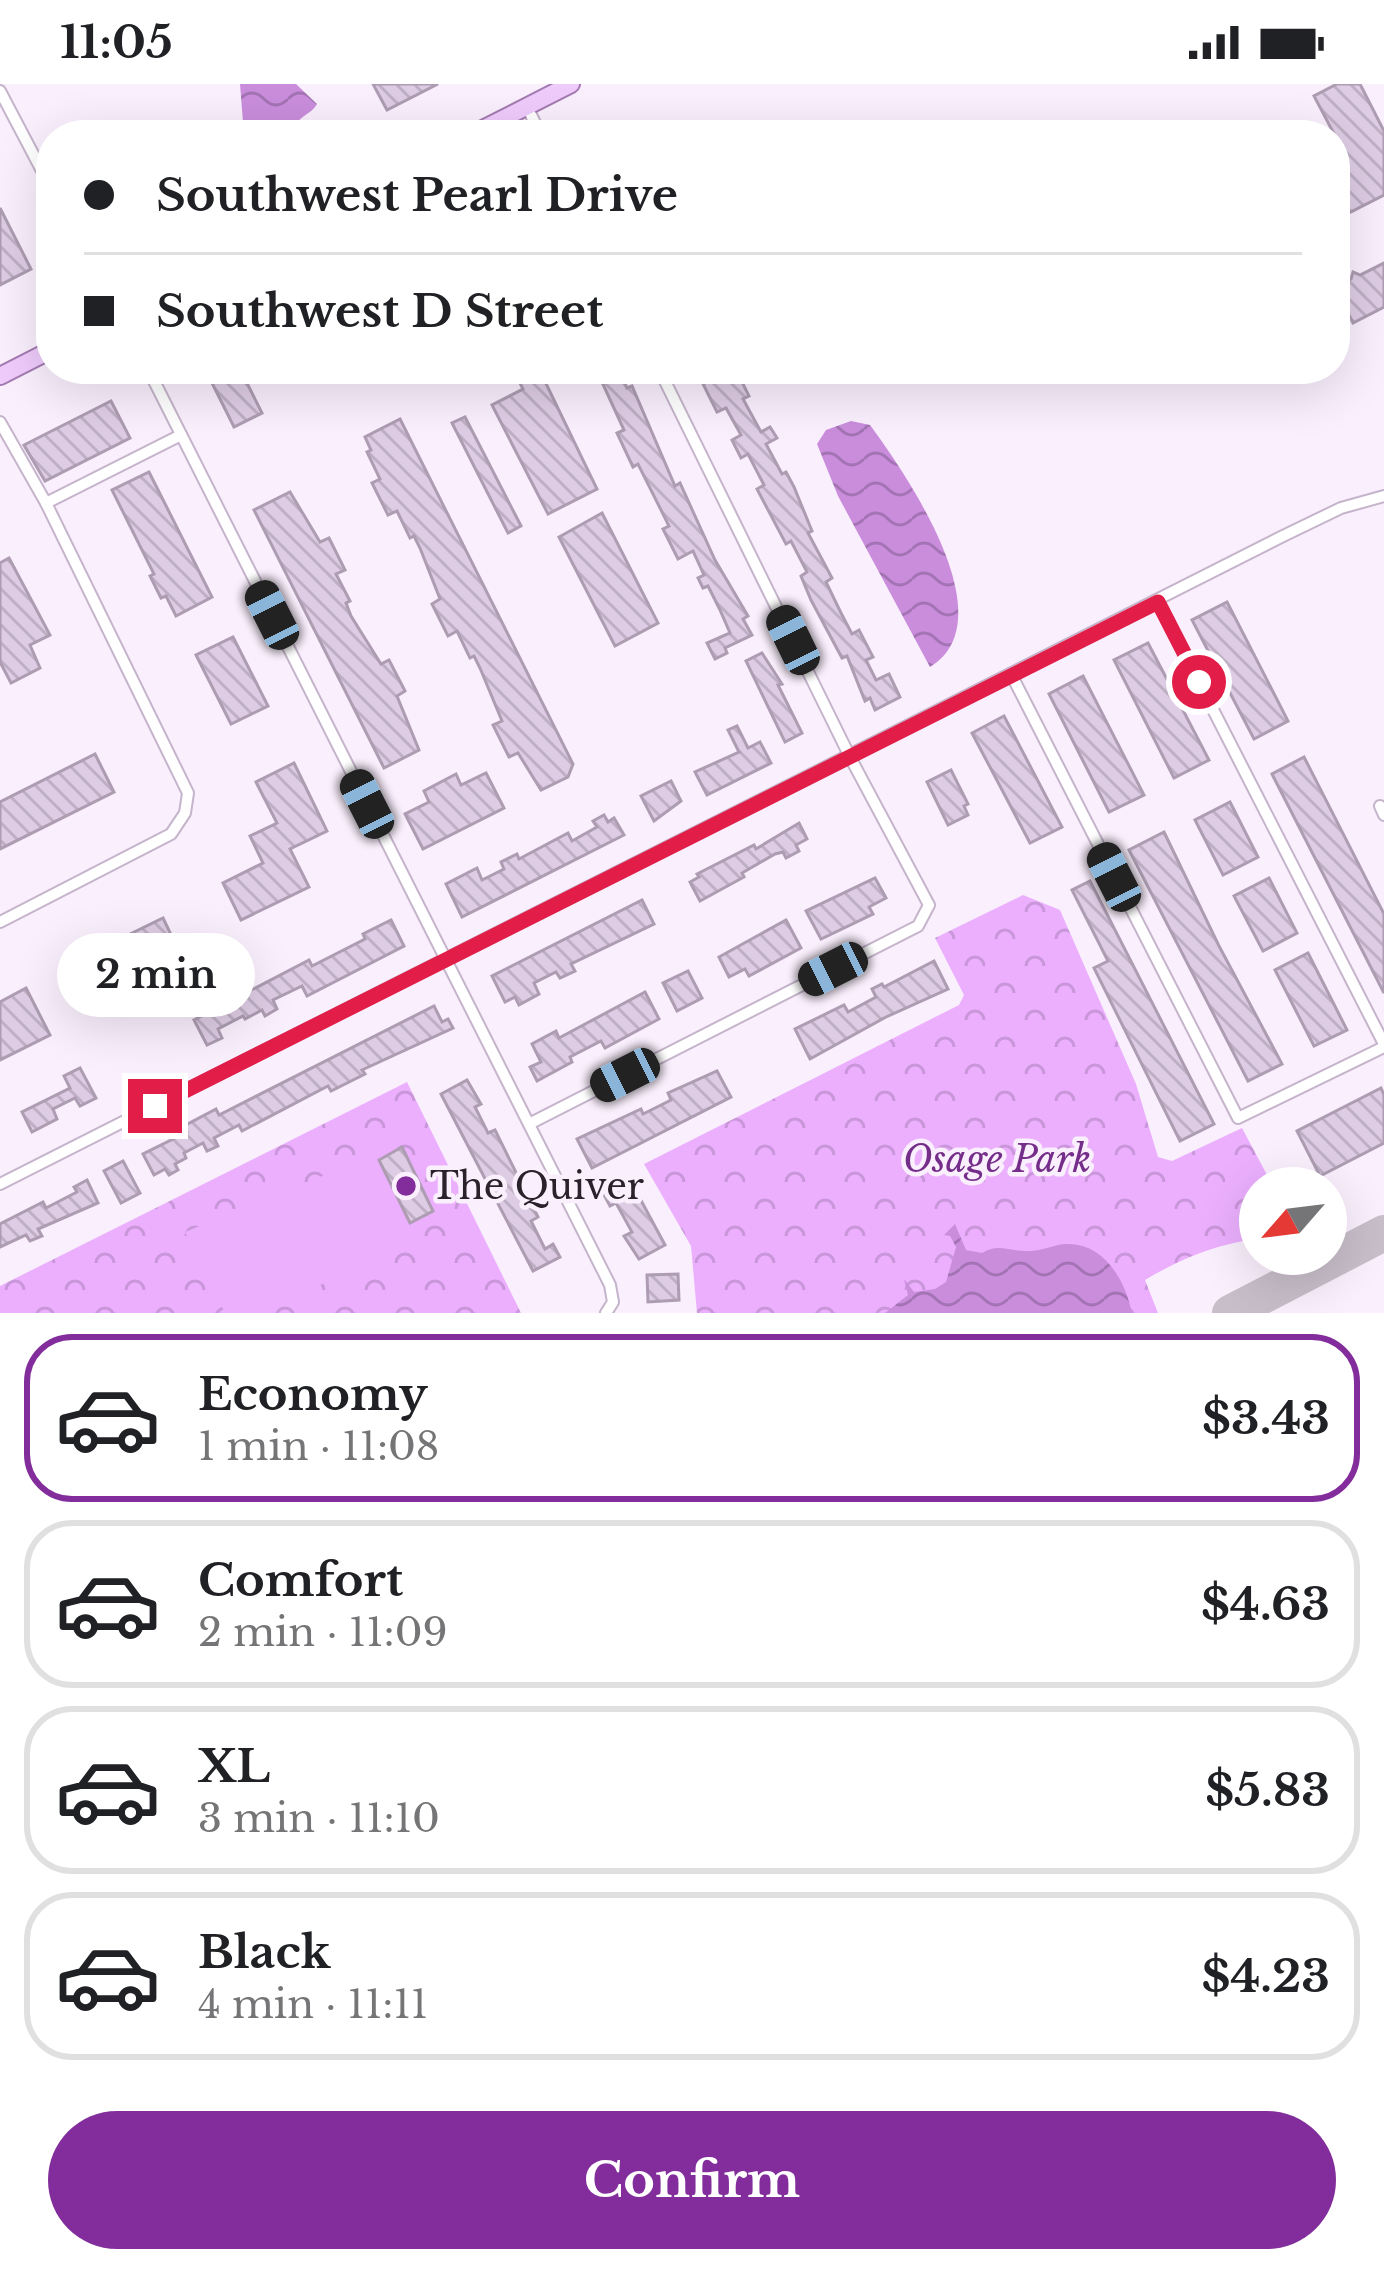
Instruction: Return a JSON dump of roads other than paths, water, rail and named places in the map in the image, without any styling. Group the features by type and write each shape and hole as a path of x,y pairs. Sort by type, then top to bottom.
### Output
{"main road":[{"path":"501,120 572,84"},
{"path":"0,376 36,358"}],"street":[{"path":"0,91 36,159"},
{"path":"527,107 534,120"},
{"path":"156,384 610,1285 610,1308"},
{"path":"529,1124 918,926 929,905 850,757 666,384"},
{"path":"0,422 46,503 185,780 188,803 171,834 0,922"},
{"path":"46,503 181,435"},
{"path":"0,1184 1341,508 1384,496"},
{"path":"1012,676 1238,1118 1384,1045 1158,602"}],"water":[{"path":"240,84 296,84 317,104 299,120 243,120"},
{"path":"851,421 870,425 905,477 942,547 954,583 958,616 951,645 930,667 838,496 817,444 826,430"},
{"path":"955,1224 966,1250 982,1253 1065,1244 1091,1249 1118,1276 1132,1313 885,1313 908,1295 904,1279 914,1292 946,1282 956,1247 944,1235"}],"place":[{"name":"The Quiver","path":"406,1186"}],"park label":[{"name":"Osage Park","path":"997,1159"}]}
